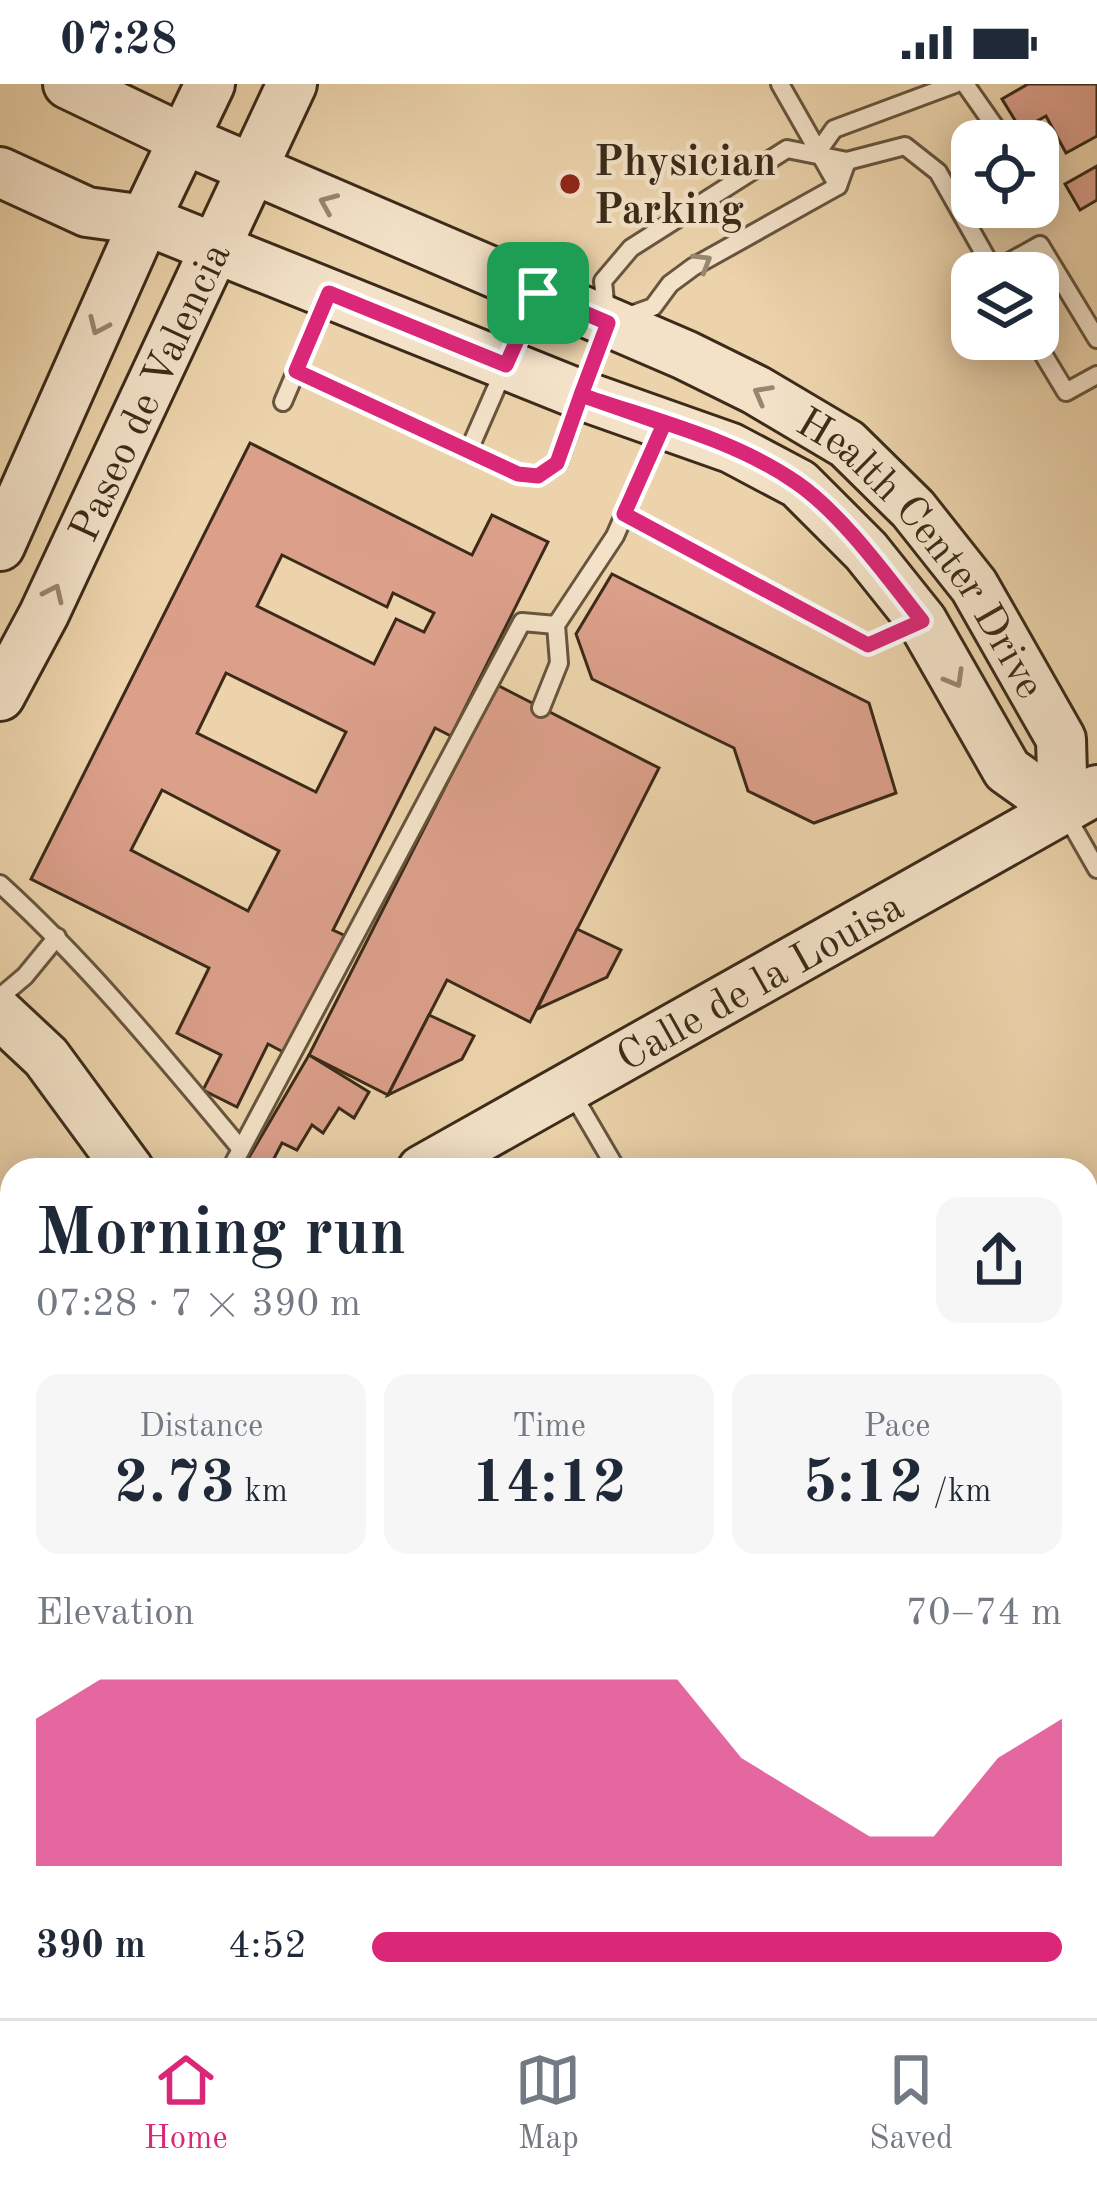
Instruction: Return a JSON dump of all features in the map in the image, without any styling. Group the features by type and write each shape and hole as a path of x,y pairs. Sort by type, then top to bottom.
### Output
{"street":[{"name":"Health Center Drive","path":"68,84 183,140 756,390 847,444 913,509 974,586 1060,739 1080,800"},
{"name":"Paseo de Valencia","path":"0,545 211,84"},
{"name":"Paseo de Valencia","path":"0,696 44,614 292,84"},
{"name":"Health Center Drive","path":"0,172 88,212 145,220 217,247 581,395 731,448 799,484 866,551 922,621 1007,770 1080,800"},
{"name":"Calle de la Louisa","path":"446,1158 1080,800"},
{"path":"0,1014 46,1057 121,1158"}],"lane":[{"path":"780,84 838,187"},
{"path":"817,153 834,129 955,84"},
{"path":"965,84 990,120"},
{"path":"296,371 518,474 538,476 557,463 608,323 603,281 631,248 787,149 847,161 905,146 938,172 951,195"},
{"path":"608,323 653,307 670,284 693,267 838,187 847,161"},
{"path":"1059,276 1097,339"},
{"path":"283,402 329,293"},
{"path":"469,450 538,293"},
{"path":"1047,360 1066,392 1097,374"},
{"path":"541,708 559,663 556,625 615,536 664,424"},
{"path":"624,514 868,645 922,621"},
{"path":"236,1158 522,622 556,625"},
{"path":"1080,800 1097,869"},
{"path":"0,884 57,937 241,1149"},
{"path":"0,997 25,976 57,937"},
{"path":"569,1088 609,1158"}],"building":[{"path":"1028,84 1097,84 1097,136 1066,153 1059,140 1059,120 1046,116 1015,120 1002,99"},
{"path":"1097,166 1097,200 1080,210 1065,184"},
{"path":"250,443 472,555 492,515 548,542 451,736 435,728 333,930 348,937 289,1055 268,1044 237,1107 203,1090 221,1055 177,1033 209,968 31,879","holes":["282,555 387,607 393,593 434,613 424,632 396,619 374,664 257,606","226,673 346,732 316,792 197,733","162,790 279,851 248,911 131,850"]},
{"path":"612,574 869,703 896,793 814,823 748,791 734,748 592,679 576,634"},
{"path":"497,685 659,768 530,1022 447,980 388,1095 309,1055"},
{"path":"577,929 621,950 607,977 537,1009"},
{"path":"429,1015 474,1036 462,1059 388,1095"},
{"path":"309,1055 369,1092 354,1118 339,1108 323,1133 312,1125 297,1150 282,1143 274,1158 249,1158"}],"place":[{"name":"Physician Parking","path":"570,184"}],"route":[{"path":"538,293 506,365 329,293 296,371 518,474 538,476 557,463 581,395 664,424 624,514 868,645 922,621 866,551 799,484 731,448 581,395 608,323 538,293"}]}
